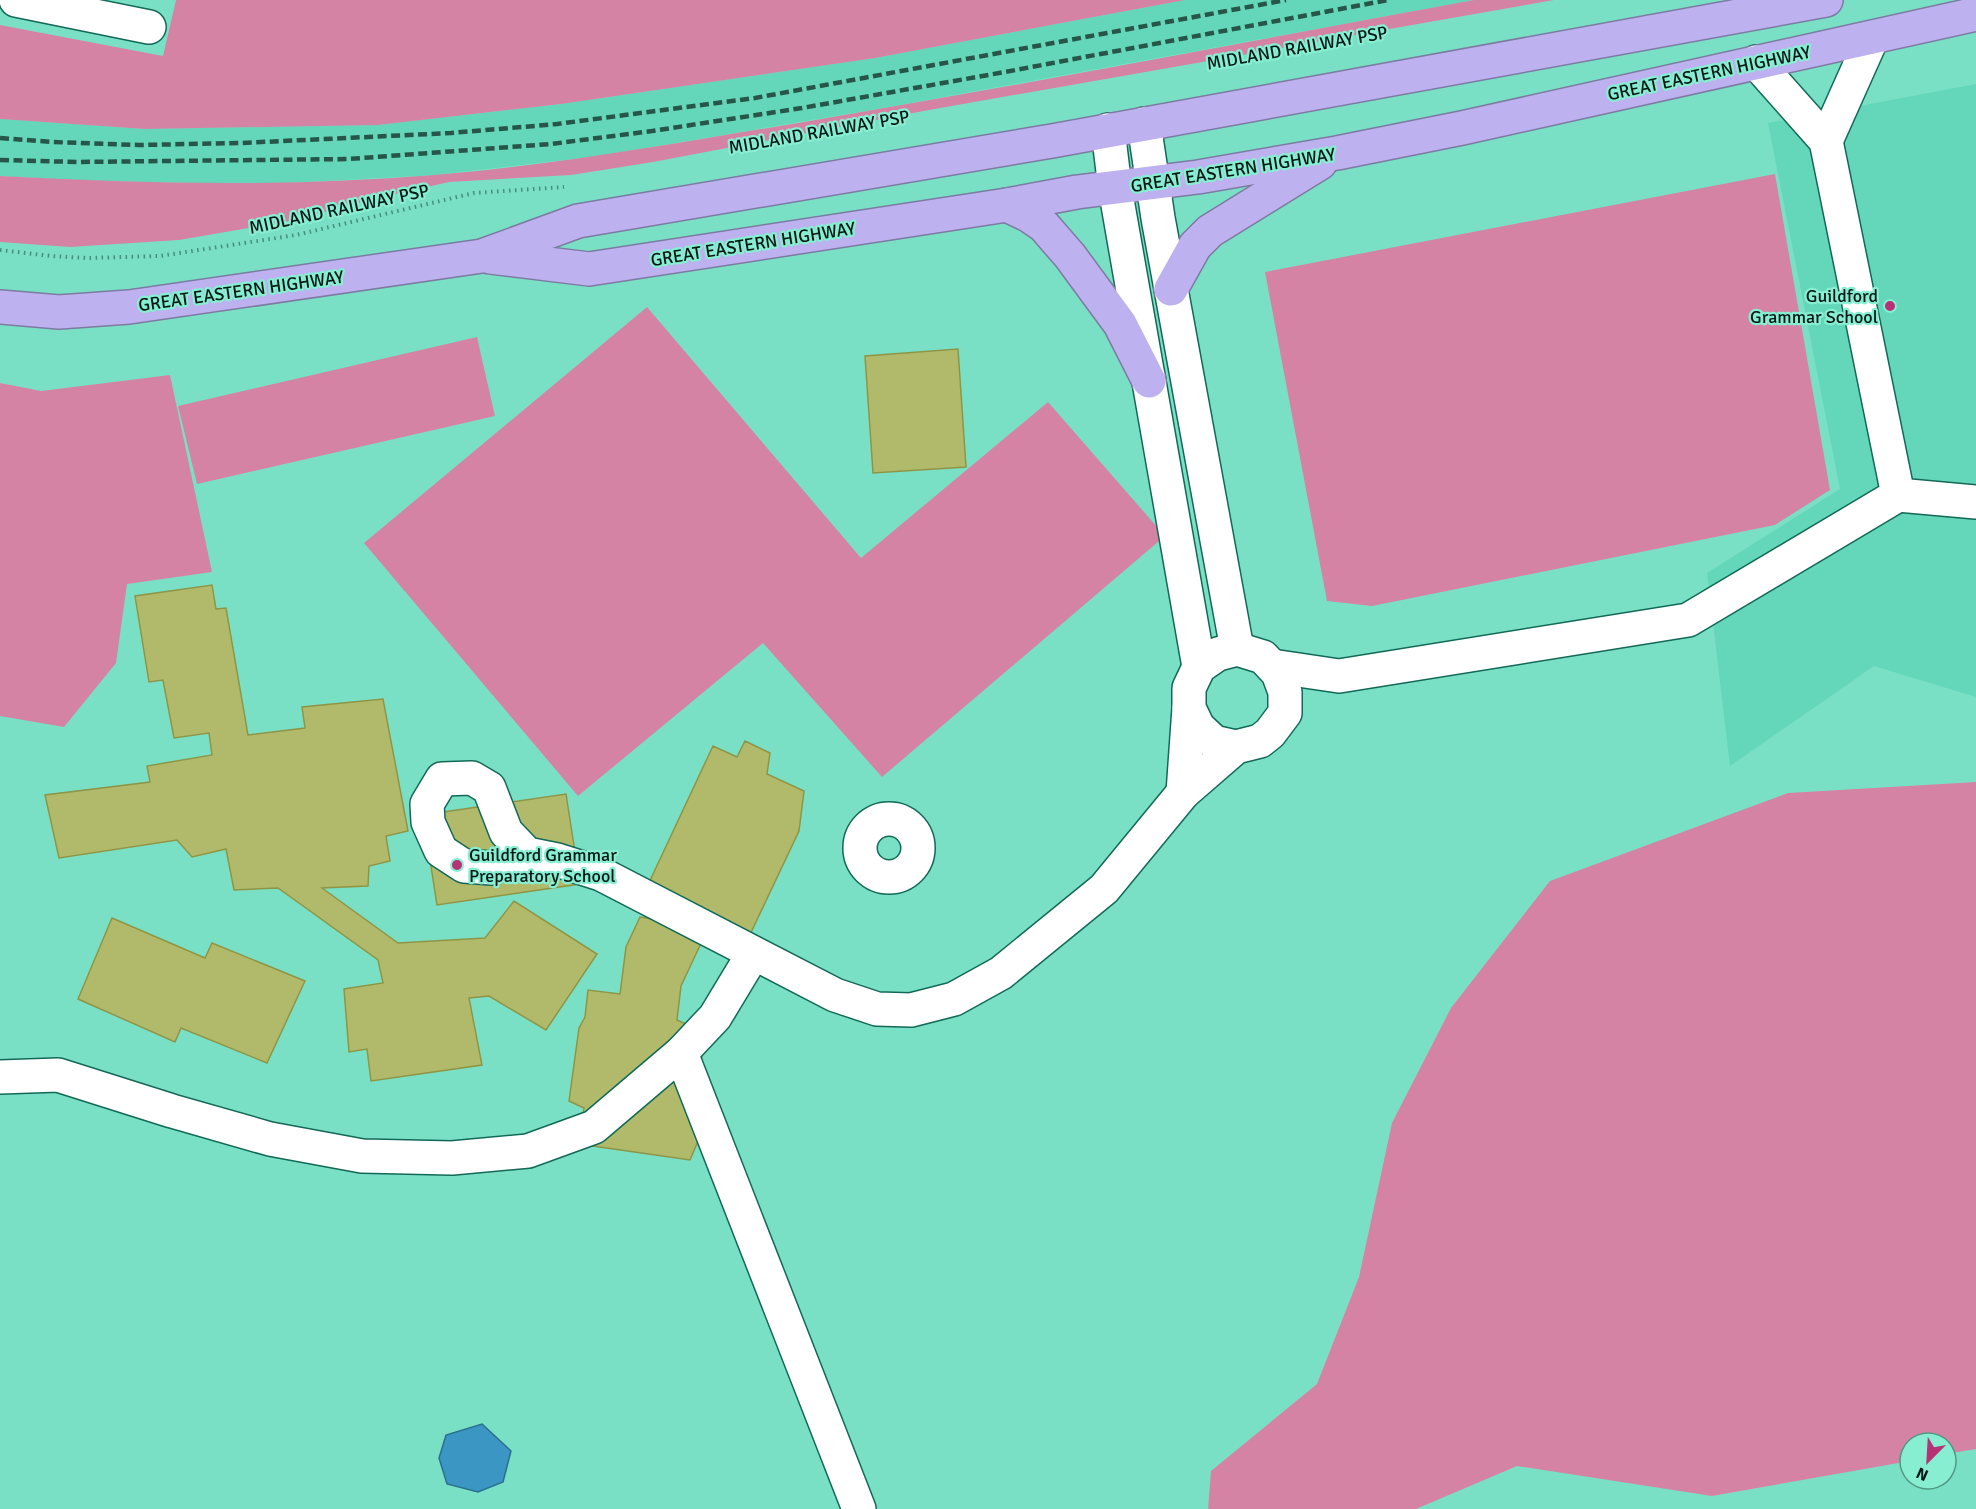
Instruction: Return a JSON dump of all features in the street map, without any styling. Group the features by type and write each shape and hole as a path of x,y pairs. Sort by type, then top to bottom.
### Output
{"highway":[{"name":"GREAT EASTERN HIGHWAY","path":"0,307 59,312 129,307 482,256 578,221 1144,124 1826,0"},
{"name":"GREAT EASTERN HIGHWAY","path":"482,256 589,269 1007,205 1077,192 1153,183 1337,153 1462,129 1976,14"},
{"path":"1171,289 1195,246 1210,231 1242,209 1337,153"},
{"path":"1007,205 1044,226 1071,256 1120,324 1149,381"}],"street":[{"path":"16,0 149,27"},
{"path":"1826,141 1872,38"},
{"path":"1756,62 1826,141 1898,495"},
{"path":"1144,124 1171,289 1237,650"},
{"path":"1108,130 1115,189 1199,667"},
{"path":"1272,666 1339,676 1688,620 1898,495 1976,502"},
{"path":"1183,794 1189,688 1199,667 1218,654 1237,650 1263,657 1278,673 1285,692 1285,713"},
{"path":"1189,708 1198,727 1214,742 1236,747 1260,741 1270,733 1285,713 1339,676"},
{"path":"527,854 557,860 601,874 835,995 877,1009 911,1010 954,999 1000,973 1104,889 1183,794 1236,747"},
{"path":"0,1077 58,1075 270,1139 362,1156 452,1158 528,1151 594,1127 681,1053 715,1017 753,954"},
{"path":"681,1053 859,1509"}],"path":[{"name":"MIDLAND RAILWAY PSP","path":"0,250 87,258 160,256 304,233 474,193 567,187"}],"shaded area":[{"path":"176,0 1185,0 875,58 561,104 378,125 145,129 0,119 0,25 163,56"},
{"path":"1185,0 1474,0 894,106 598,156 435,175 268,184 90,181 0,176 0,119 145,129 378,125 561,104 875,58"},
{"path":"1474,0 1554,0 929,110 653,162 571,175 449,182 296,220 179,240 70,247 0,242 0,176 108,181 271,183 380,179 480,171 666,145 888,108"},
{"name":"Guildford Grammar School","path":"1976,84 1976,697 1874,666 1730,766 1707,573 1840,489 1768,123"},
{"path":"1775,174 1830,490 1775,525 1372,606 1327,601 1265,272"},
{"path":"647,307 861,558 1048,402 1165,536 882,777 763,643 578,796 364,543"},
{"path":"477,337 495,416 197,484 178,406"},
{"path":"170,375 212,572 127,584 116,663 64,727 0,716 0,383 41,391"},
{"path":"1976,782 1976,1449 1958,1452 1958,1431 1898,1431 1898,1463 1712,1496 1517,1466 1416,1509 1208,1509 1211,1471 1317,1384 1359,1277 1392,1123 1451,1008 1550,881 1788,793"}],"water":[{"path":"482,1424 511,1451 503,1482 478,1492 447,1484 439,1458 446,1435"}],"building":[{"path":"958,349 966,467 873,473 865,356"},
{"path":"212,585 216,609 226,608 248,735 305,728 302,707 383,699 408,831 386,836 390,861 369,866 368,886 322,888 398,943 485,938 514,901 597,954 546,1030 489,996 469,998 482,1065 371,1081 367,1049 349,1052 344,989 383,983 378,960 278,888 234,890 226,849 192,857 177,840 59,858 45,795 150,782 147,766 212,755 209,733 174,738 163,680 149,682 135,596"},
{"path":"745,741 770,753 767,774 804,791 799,831 746,943 704,937 681,986 677,1020 703,1032 698,1141 690,1160 579,1144 584,1108 569,1101 579,1028 585,1017 588,990 620,994 626,947 640,917 659,920 646,889 713,746 737,757"},
{"path":"566,794 580,884 437,905 423,815"},
{"path":"112,918 205,958 212,943 305,981 267,1063 181,1028 175,1042 78,999"}],"railway":[{"path":"0,138 139,145 241,143 451,133 557,124 755,98 1286,0"},
{"path":"0,160 78,162 349,159 551,144 802,108 1388,0"}],"place":[{"name":"Guildford Grammar School","path":"1890,306"},
{"name":"Guildford Grammar Preparatory School","path":"457,865"}]}
